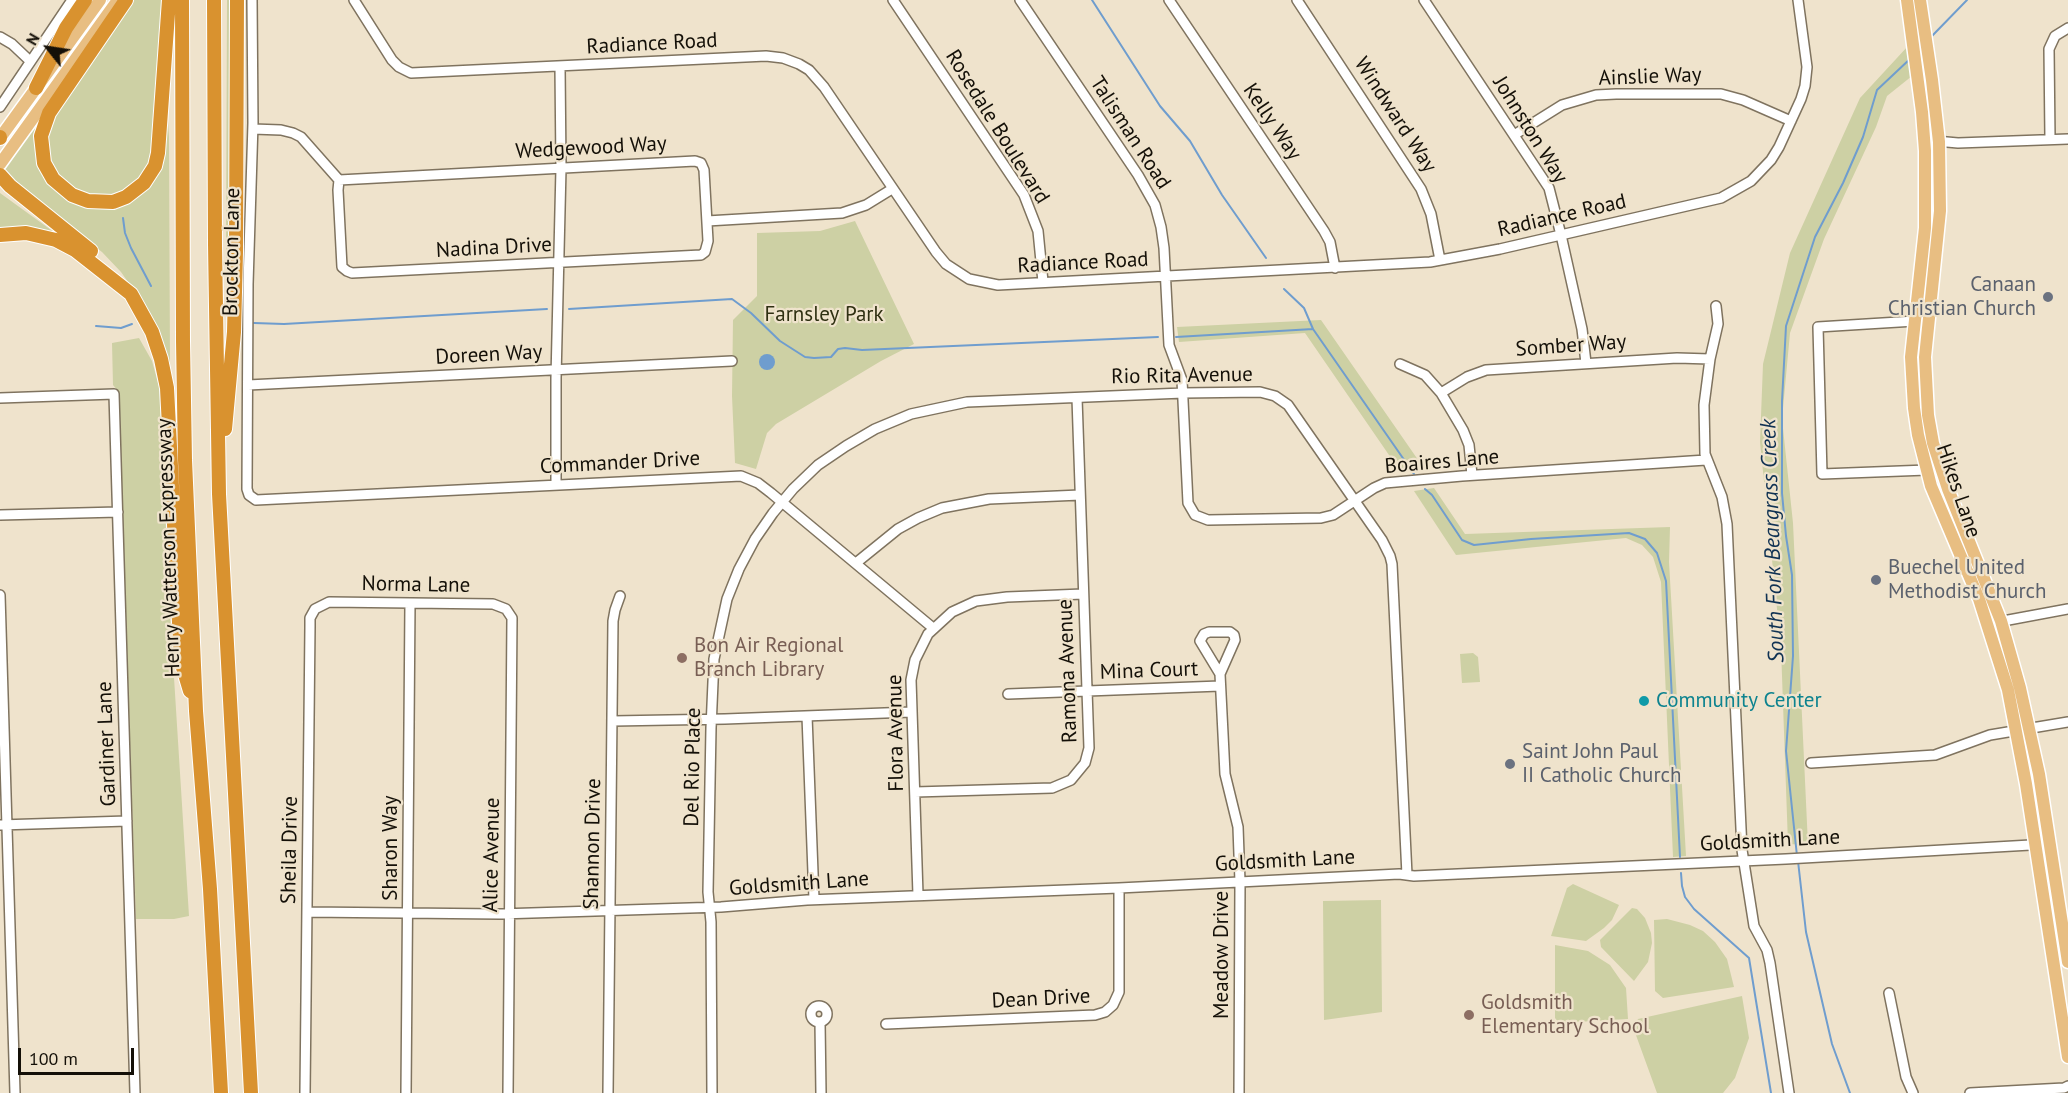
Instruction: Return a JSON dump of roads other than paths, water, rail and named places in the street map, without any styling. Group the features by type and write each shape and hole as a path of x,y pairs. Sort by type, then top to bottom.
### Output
{"highway":[{"path":"36,87 66,28 85,0"},
{"path":"126,0 49,113 41,136 44,163 53,179 72,195 88,201 112,202 126,197 144,183 155,166 158,153 169,0"},
{"name":"Henry Watterson Expressway","path":"182,0 183,341 188,526 196,711 210,889 220,1093"},
{"path":"214,0 214,244 219,494 251,1093"},
{"path":"219,494 234,320 238,182 237,0"},
{"path":"0,175 10,186 106,264 119,284"},
{"path":"0,235 26,233 56,240 87,258 131,294 146,319 161,359 166,381 181,661 196,711"}],"main road":[{"path":"0,138 100,0"},
{"path":"0,164 118,0"},
{"name":"Hikes Lane","path":"1907,0 1924,140 1925,228 1911,357 1911,381 1918,435 1942,515 1988,624 2008,690 2050,934 2068,1057"},
{"name":"Hikes Lane","path":"1920,0 1939,142 1940,211 1925,357 1928,415 1948,489 2001,621 2030,729 2039,774 2048,844 2066,931 2068,962"}],"street":[{"path":"0,107 72,0"},
{"name":"Brockton Lane","path":"252,0 247,489 249,495 256,500"},
{"name":"Radiance Road","path":"354,0 392,60 405,71 419,73 766,56 791,61 809,70 817,78 946,264 961,275 978,282 998,285 1398,265 1440,260 1500,249 1706,202 1733,193 1751,181 1771,160 1791,121 1805,86 1808,67 1798,0"},
{"name":"Rosedale Boulevard","path":"893,0 1024,195 1038,231 1043,282"},
{"name":"Talisman Road","path":"1020,0 1146,188 1155,205 1161,226 1170,345 1182,380 1187,497 1192,512"},
{"name":"Kelly Way","path":"1169,0 1324,231 1330,242 1335,268"},
{"name":"Windward Way","path":"1297,0 1421,189 1431,214 1440,260"},
{"name":"Johnston Way","path":"1424,0 1549,188 1582,329 1586,363"},
{"path":"2050,139 2049,49 2055,36 2068,28"},
{"path":"0,37 12,44 30,61"},
{"path":"556,484 561,168 560,67"},
{"name":"Ainslie Way","path":"1514,135 1562,105 1596,95 1721,94 1743,100 1791,121"},
{"path":"252,129 281,130 301,137 339,180"},
{"path":"1924,140 1958,143 2068,139"},
{"name":"Wedgewood Way","path":"339,180 699,162 704,170 707,221"},
{"name":"Nadina Drive","path":"339,180 342,264 349,272 701,255 708,247 707,221"},
{"path":"707,221 842,213 866,205 892,189"},
{"path":"1716,306 1718,324 1710,359 1704,405 1706,460 1722,497 1727,524 1743,860 1754,926 1767,950 1789,1093"},
{"path":"1915,321 1818,327 1822,474 1927,471"},
{"name":"Somber Way","path":"1441,393 1467,377 1486,370 1677,358 1710,359"},
{"name":"Doreen Way","path":"248,385 732,361"},
{"path":"1400,364 1425,375 1441,393 1463,430 1469,445 1472,475"},
{"name":"Rio Rita Avenue","path":"782,502 818,465 875,429 911,414 966,402 1260,392 1281,399 1294,413 1355,500 1387,548 1392,564 1407,875"},
{"name":"Gardiner Lane","path":"0,398 114,394 135,1093"},
{"name":"Ramona Avenue","path":"915,792 1046,789 1065,783 1081,770 1087,756 1087,691 1077,398"},
{"name":"Boaires Lane","path":"1192,512 1208,520 1321,518 1333,515 1385,483 1706,460"},
{"name":"Commander Drive","path":"256,500 741,476 758,483 933,628"},
{"path":"856,563 898,529 942,508 989,499 1080,495"},
{"name":"Del Rio Place","path":"709,907 714,659 727,599 747,553 782,502"},
{"path":"0,514 117,512"},
{"name":"Flora Avenue","path":"918,895 911,680 915,660 928,634 952,612 976,601 1007,597 1083,594"},
{"path":"0,595 3,825 15,1093"},
{"name":"Shannon Drive","path":"608,1093 613,621 620,596"},
{"name":"Norma Lane","path":"315,609 329,602 493,604 506,609 512,618"},
{"name":"Sharon Way","path":"406,1093 410,603"},
{"name":"Sheila Drive","path":"305,1093 310,618 315,609"},
{"path":"1988,624 2068,609"},
{"name":"Alice Avenue","path":"508,1093 512,618"},
{"name":"Meadow Drive","path":"1220,674 1200,641 1201,637 1209,632 1225,631 1234,635 1233,645 1220,674 1220,686 1225,774 1238,827 1239,1093"},
{"name":"Mina Court","path":"1008,694 1220,686"},
{"path":"613,721 911,711"},
{"path":"807,716 814,899"},
{"path":"1810,763 1935,755 1990,735 2068,722"},
{"path":"3,825 127,821"},
{"name":"Goldsmith Lane","path":"712,1093 709,907 814,899 1414,876 2048,844"},
{"name":"Dean Drive","path":"886,1024 1095,1016 1105,1012 1113,1005 1119,993 1119,888"},
{"path":"307,912 510,914 709,907"},
{"path":"2050,934 2066,931"},
{"path":"1889,993 1906,1077 1912,1093"},
{"path":"820,1022 821,1093"},
{"path":"1970,1093 2068,1086"}],"water":[{"path":"767,354 773,356 775,362 773,368 767,370 761,368 759,362 761,356"}],"waterway":[{"path":"1092,0 1160,106 1190,141 1222,195 1266,258"},
{"name":"South Fork Beargrass Creek","path":"1931,37 1967,0"},
{"name":"South Fork Beargrass Creek","path":"1797,856 1786,751 1793,656 1792,575 1782,493 1782,401 1786,326 1815,237 1843,183 1863,137 1877,90 1911,58"},
{"path":"123,218 125,233 131,248 151,286"},
{"path":"1284,289 1304,308 1313,329"},
{"path":"569,309 732,299 751,313 780,341 805,357 814,358 831,357 838,349 845,348 862,350 1158,337"},
{"path":"254,323 284,324 547,309"},
{"path":"96,326 121,328 132,324"},
{"path":"1176,337 1313,329 1414,474"},
{"path":"1425,489 1432,495 1462,540 1474,545 1629,533 1645,539 1657,553 1666,581 1680,857"},
{"name":"South Fork Beargrass Creek","path":"1798,861 1806,932 1832,1044 1850,1093"},
{"path":"1681,873 1685,897 1694,909 1749,958 1771,1093"}],"place":[{"name":"Canaan Christian Church","path":"2048,297"},
{"name":"Buechel United Methodist Church","path":"1876,580"},
{"name":"Bon Air Regional Branch Library","path":"682,658"},
{"name":"Community Center","path":"1644,701"},
{"name":"Saint John Paul II Catholic Church","path":"1510,764"},
{"name":"Goldsmith Elementary School","path":"1469,1015"}],"park label":[{"name":"Farnsley Park","path":"824,315"}]}
